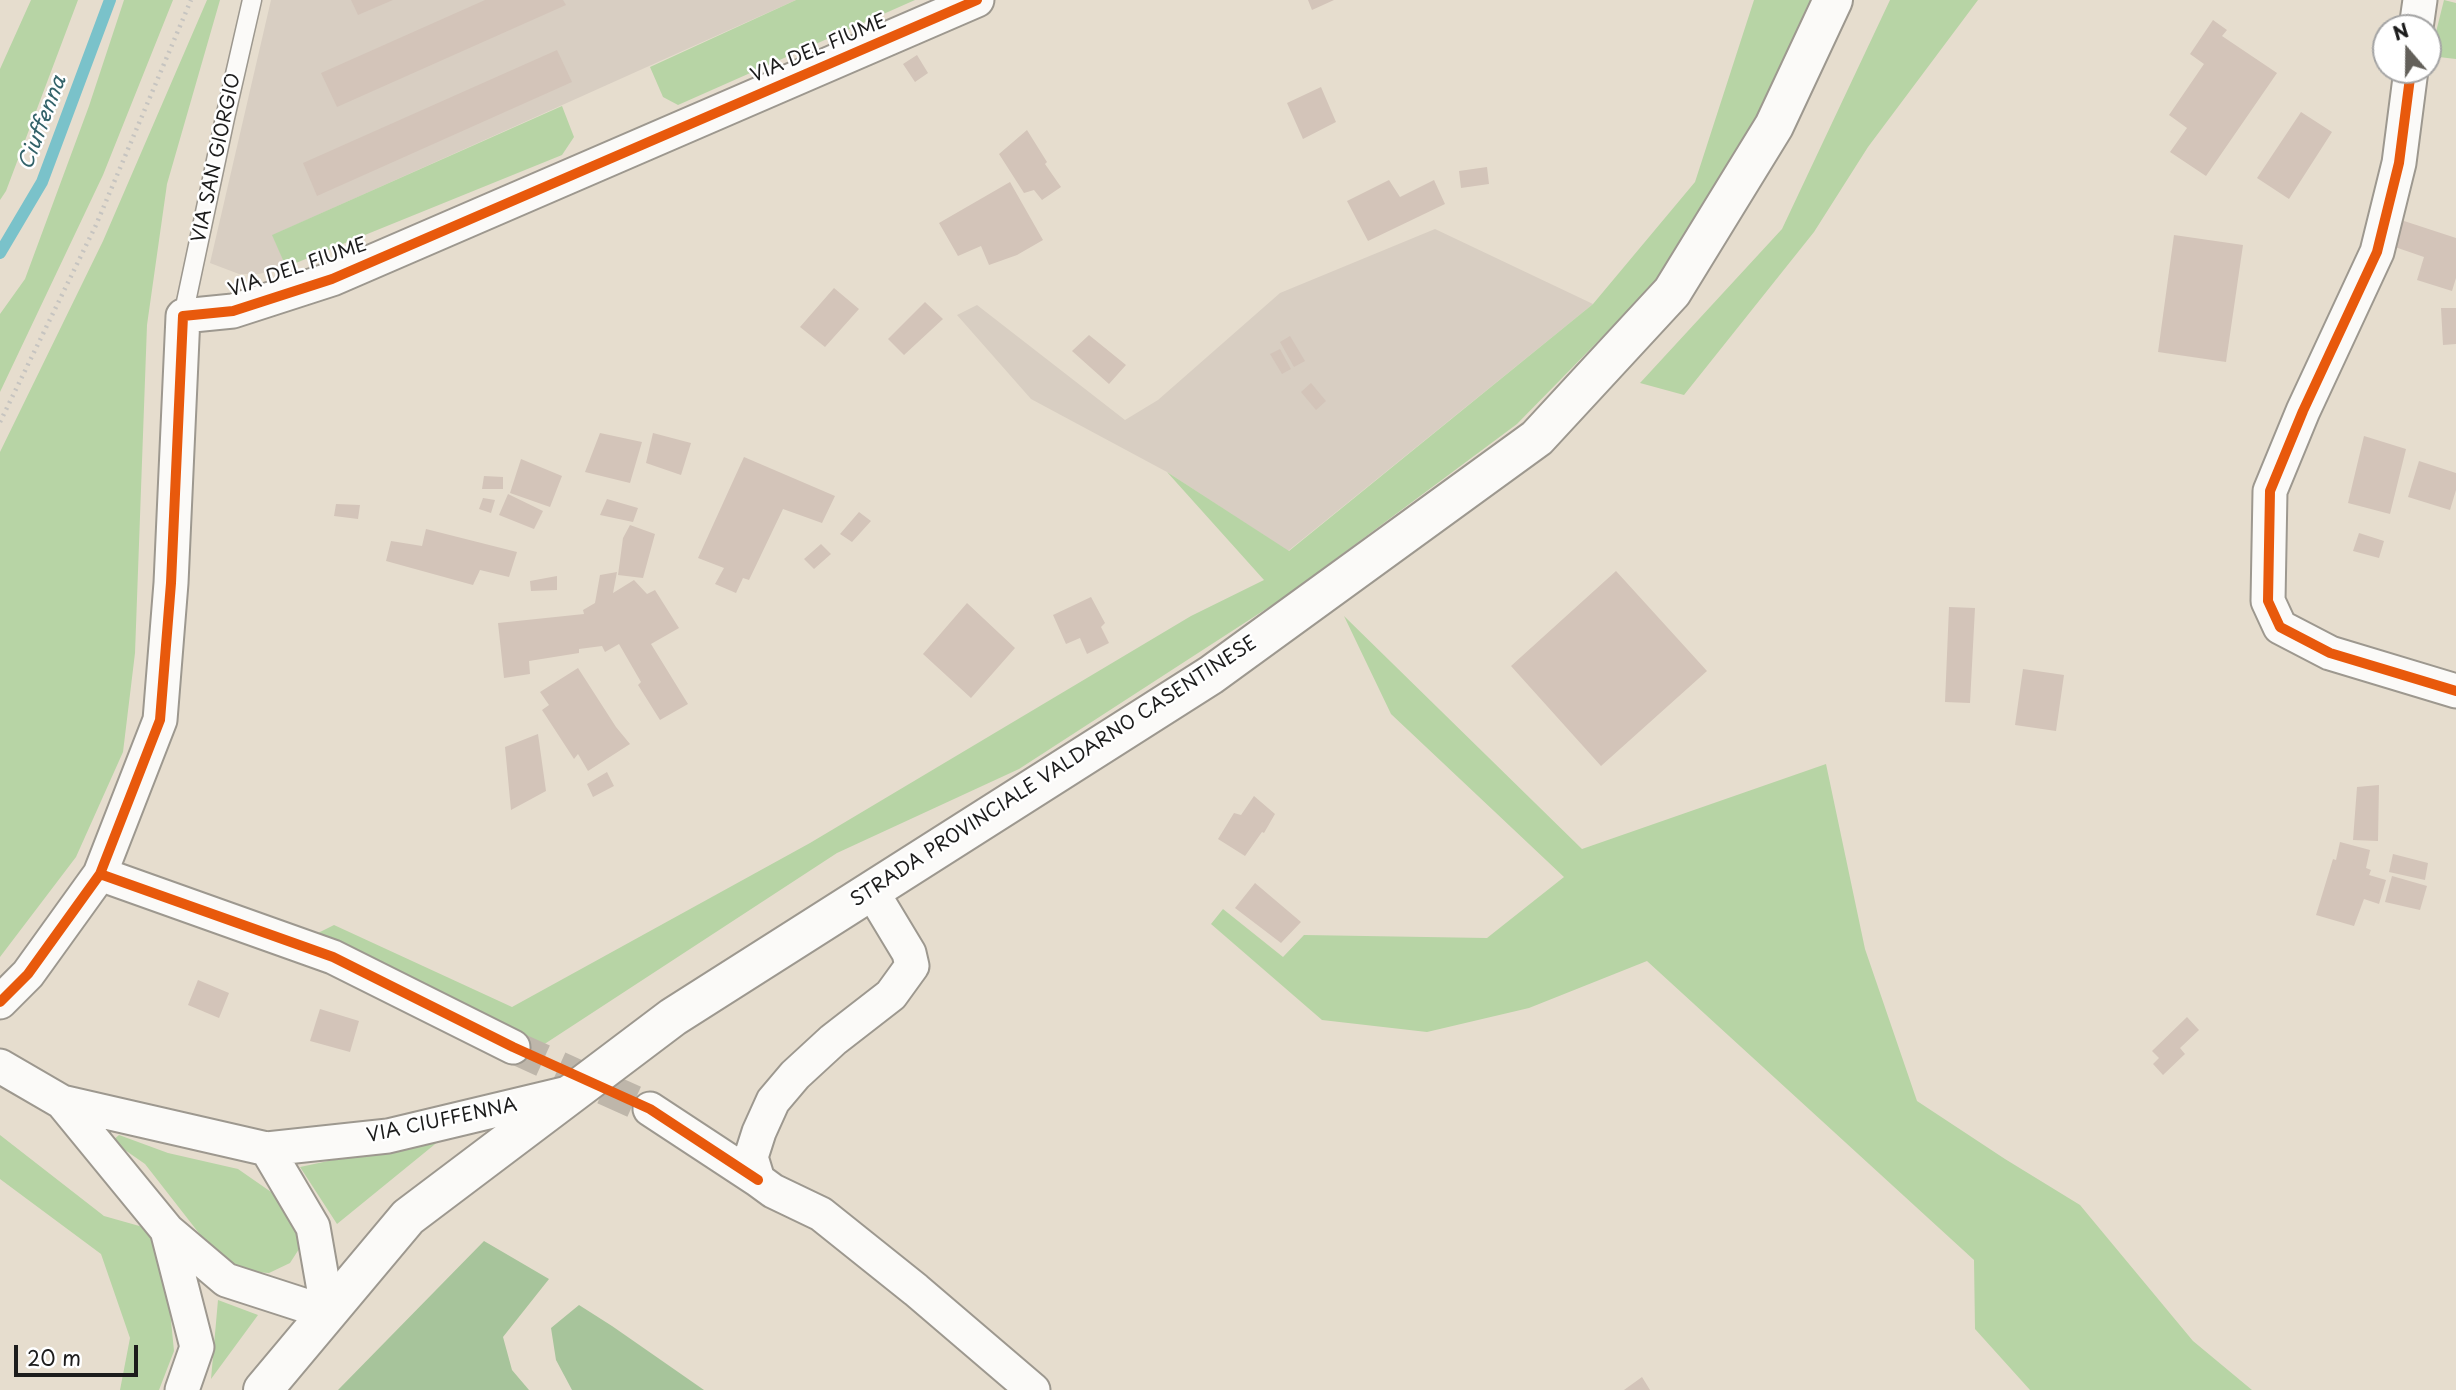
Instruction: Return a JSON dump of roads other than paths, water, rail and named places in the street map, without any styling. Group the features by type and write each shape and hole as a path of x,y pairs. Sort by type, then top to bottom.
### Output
{"main road":[{"name":"STRADA PROVINCIALE VALDARNO CASENTINESE","path":"263,1390 408,1217 673,1017 1211,675 1537,438 1672,292 1774,126 1833,0"}],"street":[{"name":"VIA DEL FIUME","path":"183,316 233,311 332,279 977,0"},
{"path":"2409,84 2399,163 2377,252 2270,491 2268,601 2280,627 2330,653 2456,691"},
{"path":"0,1002 28,974 100,874 160,720 171,583 183,316"},
{"path":"100,874 333,957 513,1047"},
{"path":"758,1180 751,1157 773,1101 795,1075 833,1040 891,995 912,967 909,953 871,890"},
{"name":"VIA CIUFFENNA","path":"0,1066 62,1102 268,1149 388,1136 575,1091"},
{"path":"62,1102 167,1230 226,1280 328,1313 313,1227 268,1149"},
{"path":"650,1110 773,1191 821,1214 916,1290 1033,1390"},
{"path":"167,1230 197,1347 182,1390"}],"lane":[{"name":"VIA SAN GIORGIO","path":"183,316 252,0"}],"waterway":[{"name":"Ciuffenna","path":"0,253 42,182 110,0"}],"tunnel":[{"path":"513,1047 650,1109"}]}
